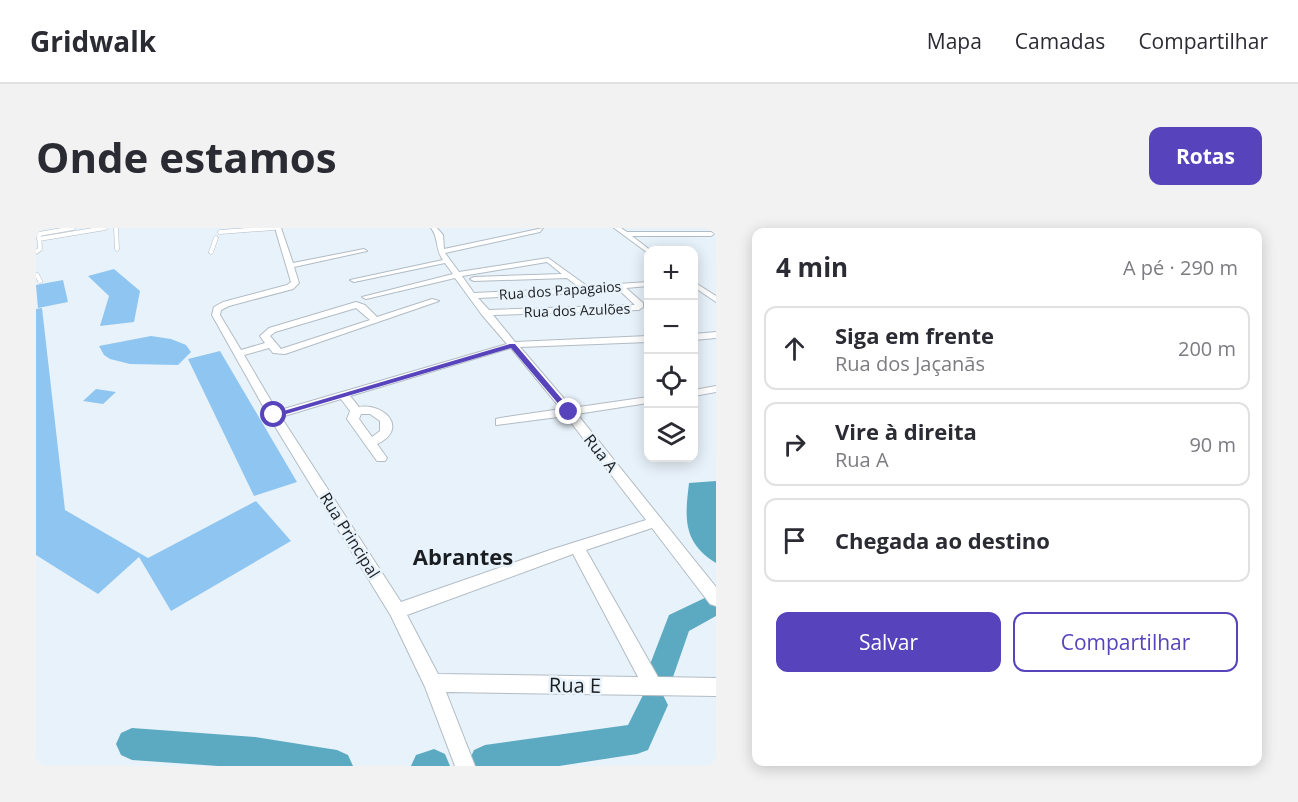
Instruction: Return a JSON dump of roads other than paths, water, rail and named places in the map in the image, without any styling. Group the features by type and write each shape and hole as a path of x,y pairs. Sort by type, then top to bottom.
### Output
{"street":[{"path":"276,228 290,266 364,251"},
{"path":"434,228 440,235 443,257"},
{"path":"354,280 538,231 540,228"},
{"path":"617,228 644,248"},
{"path":"625,234 714,235"},
{"name":"Rua A","path":"443,257 485,313 569,412 716,599"},
{"path":"366,297 548,260 585,288"},
{"name":"Rua Principal","path":"290,266 295,281 293,285 226,304 217,309 216,315 274,415 397,611 433,683 465,766"},
{"path":"458,277 568,276"},
{"name":"Rua dos Papagaios","path":"472,296 582,291 585,288 644,284"},
{"name":"Rua dos Azulões","path":"485,313 639,307 639,303 619,286"},
{"path":"698,287 716,300"},
{"path":"374,321 358,305 265,334 276,351 282,352 435,301"},
{"path":"698,337 716,335"},
{"path":"274,415 512,345 644,339"},
{"path":"239,354 270,344"},
{"path":"698,392 716,389"},
{"path":"344,394 356,411"},
{"path":"500,423 644,401"},
{"path":"356,411 363,409 374,411 386,422 385,436 370,443"},
{"path":"356,411 353,419 355,424 381,458"},
{"path":"397,611 577,547 655,522"},
{"path":"577,547 653,686"},
{"name":"Rua E","path":"433,683 716,687"}],"lane":[{"path":"36,252 40,249 39,234 73,228"},
{"path":"39,238 105,228"},
{"path":"116,228 117,249"},
{"path":"220,232 276,228"},
{"path":"211,252 216,238"},
{"path":"38,275 40,281"}],"water":[{"path":"716,481 716,563 705,555 691,537 687,507 689,483"}],"waterway":[{"path":"663,667 678,623 711,606"},
{"path":"485,761 637,739 653,705"},
{"path":"132,744 255,753 337,766"},
{"path":"427,766 434,765"}],"district":[{"name":"Abrantes","path":"463,556"}]}
